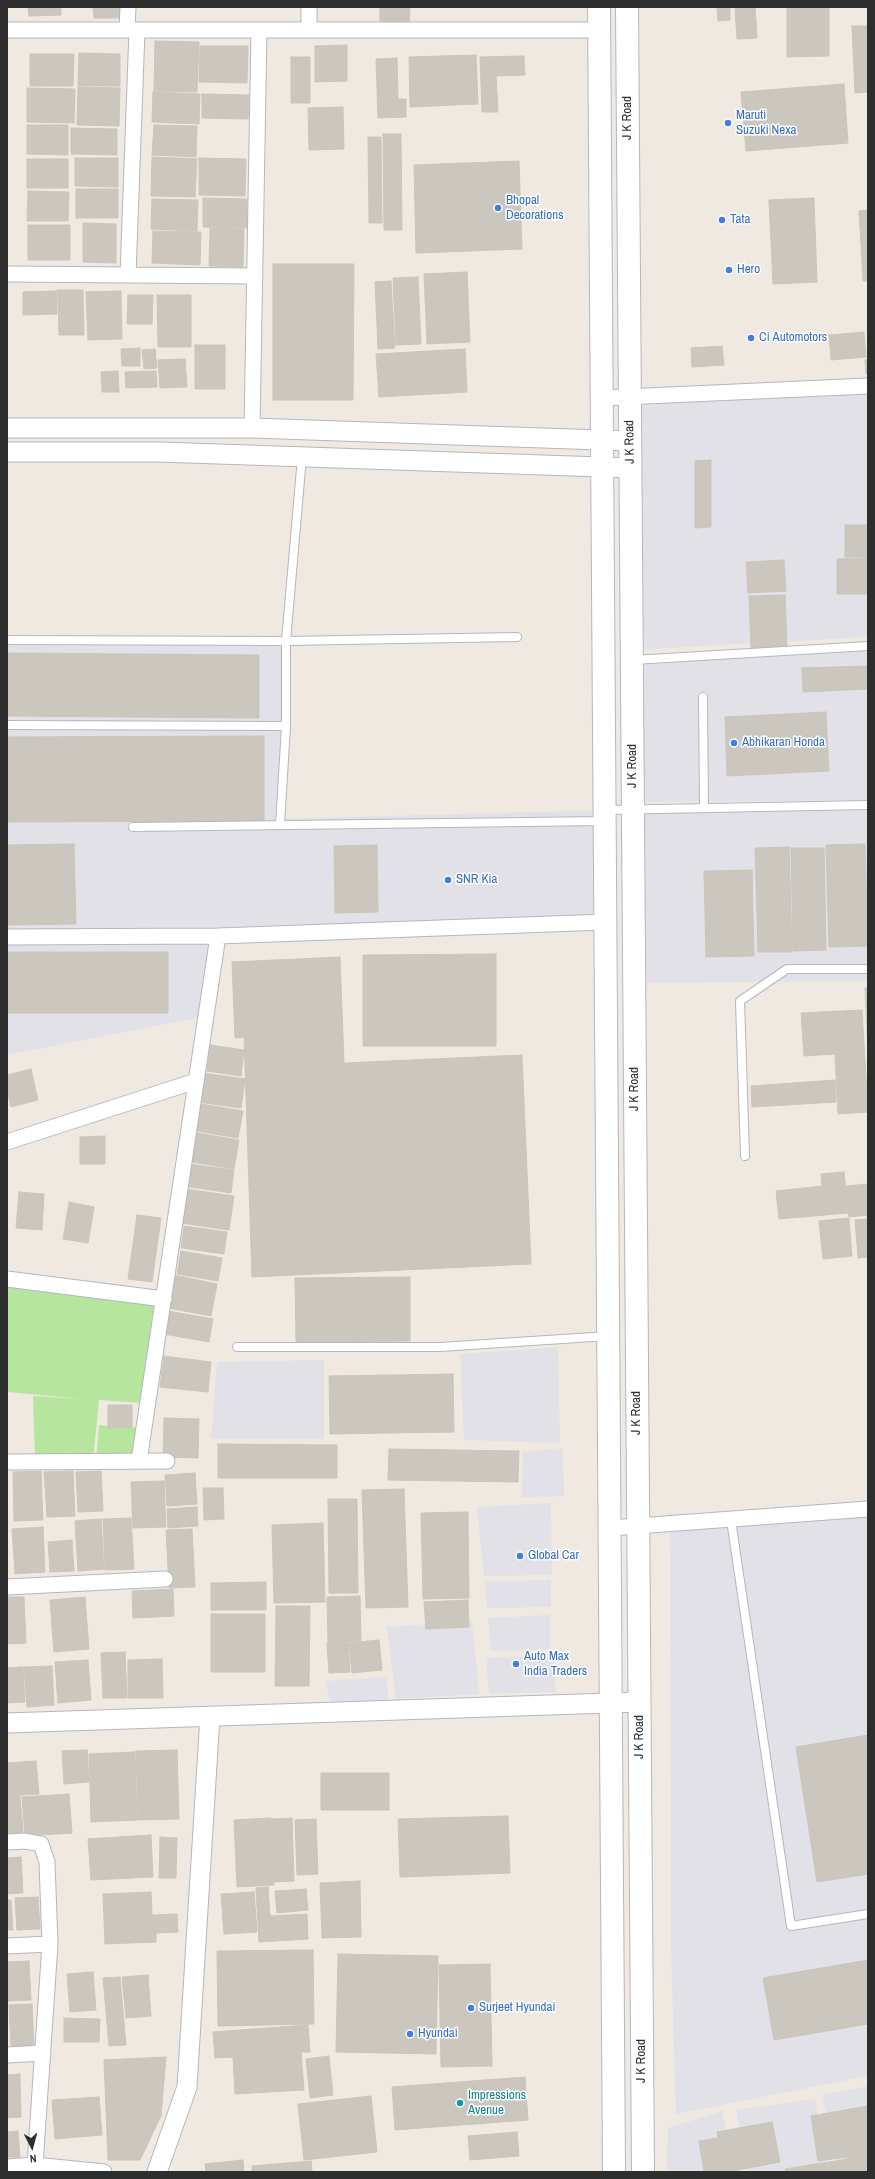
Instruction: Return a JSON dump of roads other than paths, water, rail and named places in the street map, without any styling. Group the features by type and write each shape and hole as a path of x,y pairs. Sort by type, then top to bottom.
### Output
{"main road":[{"name":"J K Road","path":"599,7 612,1703 614,2172"},
{"name":"J K Road","path":"627,7 643,2172"},
{"path":"606,912 634,901"}],"street":[{"path":"128,7 132,30 128,275"},
{"path":"309,7 309,30"},
{"path":"7,30 600,30"},
{"path":"252,428 259,30"},
{"path":"7,274 255,276"},
{"path":"602,398 868,386"},
{"path":"7,428 252,428 630,441"},
{"path":"7,452 158,452 630,468"},
{"path":"7,937 218,936 606,912"},
{"path":"139,1461 218,936"},
{"path":"7,1142 196,1081"},
{"path":"7,1279 164,1299"},
{"path":"7,1462 167,1461"},
{"path":"610,1528 868,1509"},
{"path":"7,1587 166,1580"},
{"path":"7,1723 639,1702"},
{"path":"157,2172 187,2087 210,1716"},
{"path":"7,1842 25,1841 41,1844 47,1862 50,1944 43,2053 33,2169"},
{"path":"7,1946 50,1944"},
{"path":"7,2055 43,2053"},
{"path":"7,2167 104,2172"}],"lane":[{"path":"280,825 286,726 286,641 302,457"},
{"path":"7,640 286,641 517,638"},
{"path":"632,660 868,646"},
{"path":"703,697 704,808"},
{"path":"7,726 286,726"},
{"path":"133,827 280,825 605,815 633,810 868,805"},
{"path":"745,1156 740,1002 787,968 868,969"},
{"path":"237,1347 440,1347 609,1336"},
{"path":"731,1520 791,1926 868,1914"}],"place":[{"name":"Maruti Suzuki Nexa","path":"728,123"},
{"name":"Bhopal Decorations","path":"498,208"},
{"name":"Tata","path":"722,220"},
{"name":"Hero","path":"729,270"},
{"name":"Ci Automotors","path":"751,338"},
{"name":"Abhikaran Honda","path":"734,743"},
{"name":"SNR Kia","path":"448,880"},
{"name":"Global Car","path":"520,1556"},
{"name":"Auto Max India Traders","path":"516,1664"},
{"name":"Surjeet Hyundai","path":"471,2008"},
{"name":"Hyundai","path":"410,2034"},
{"name":"Impressions Avenue","path":"460,2103"}]}
